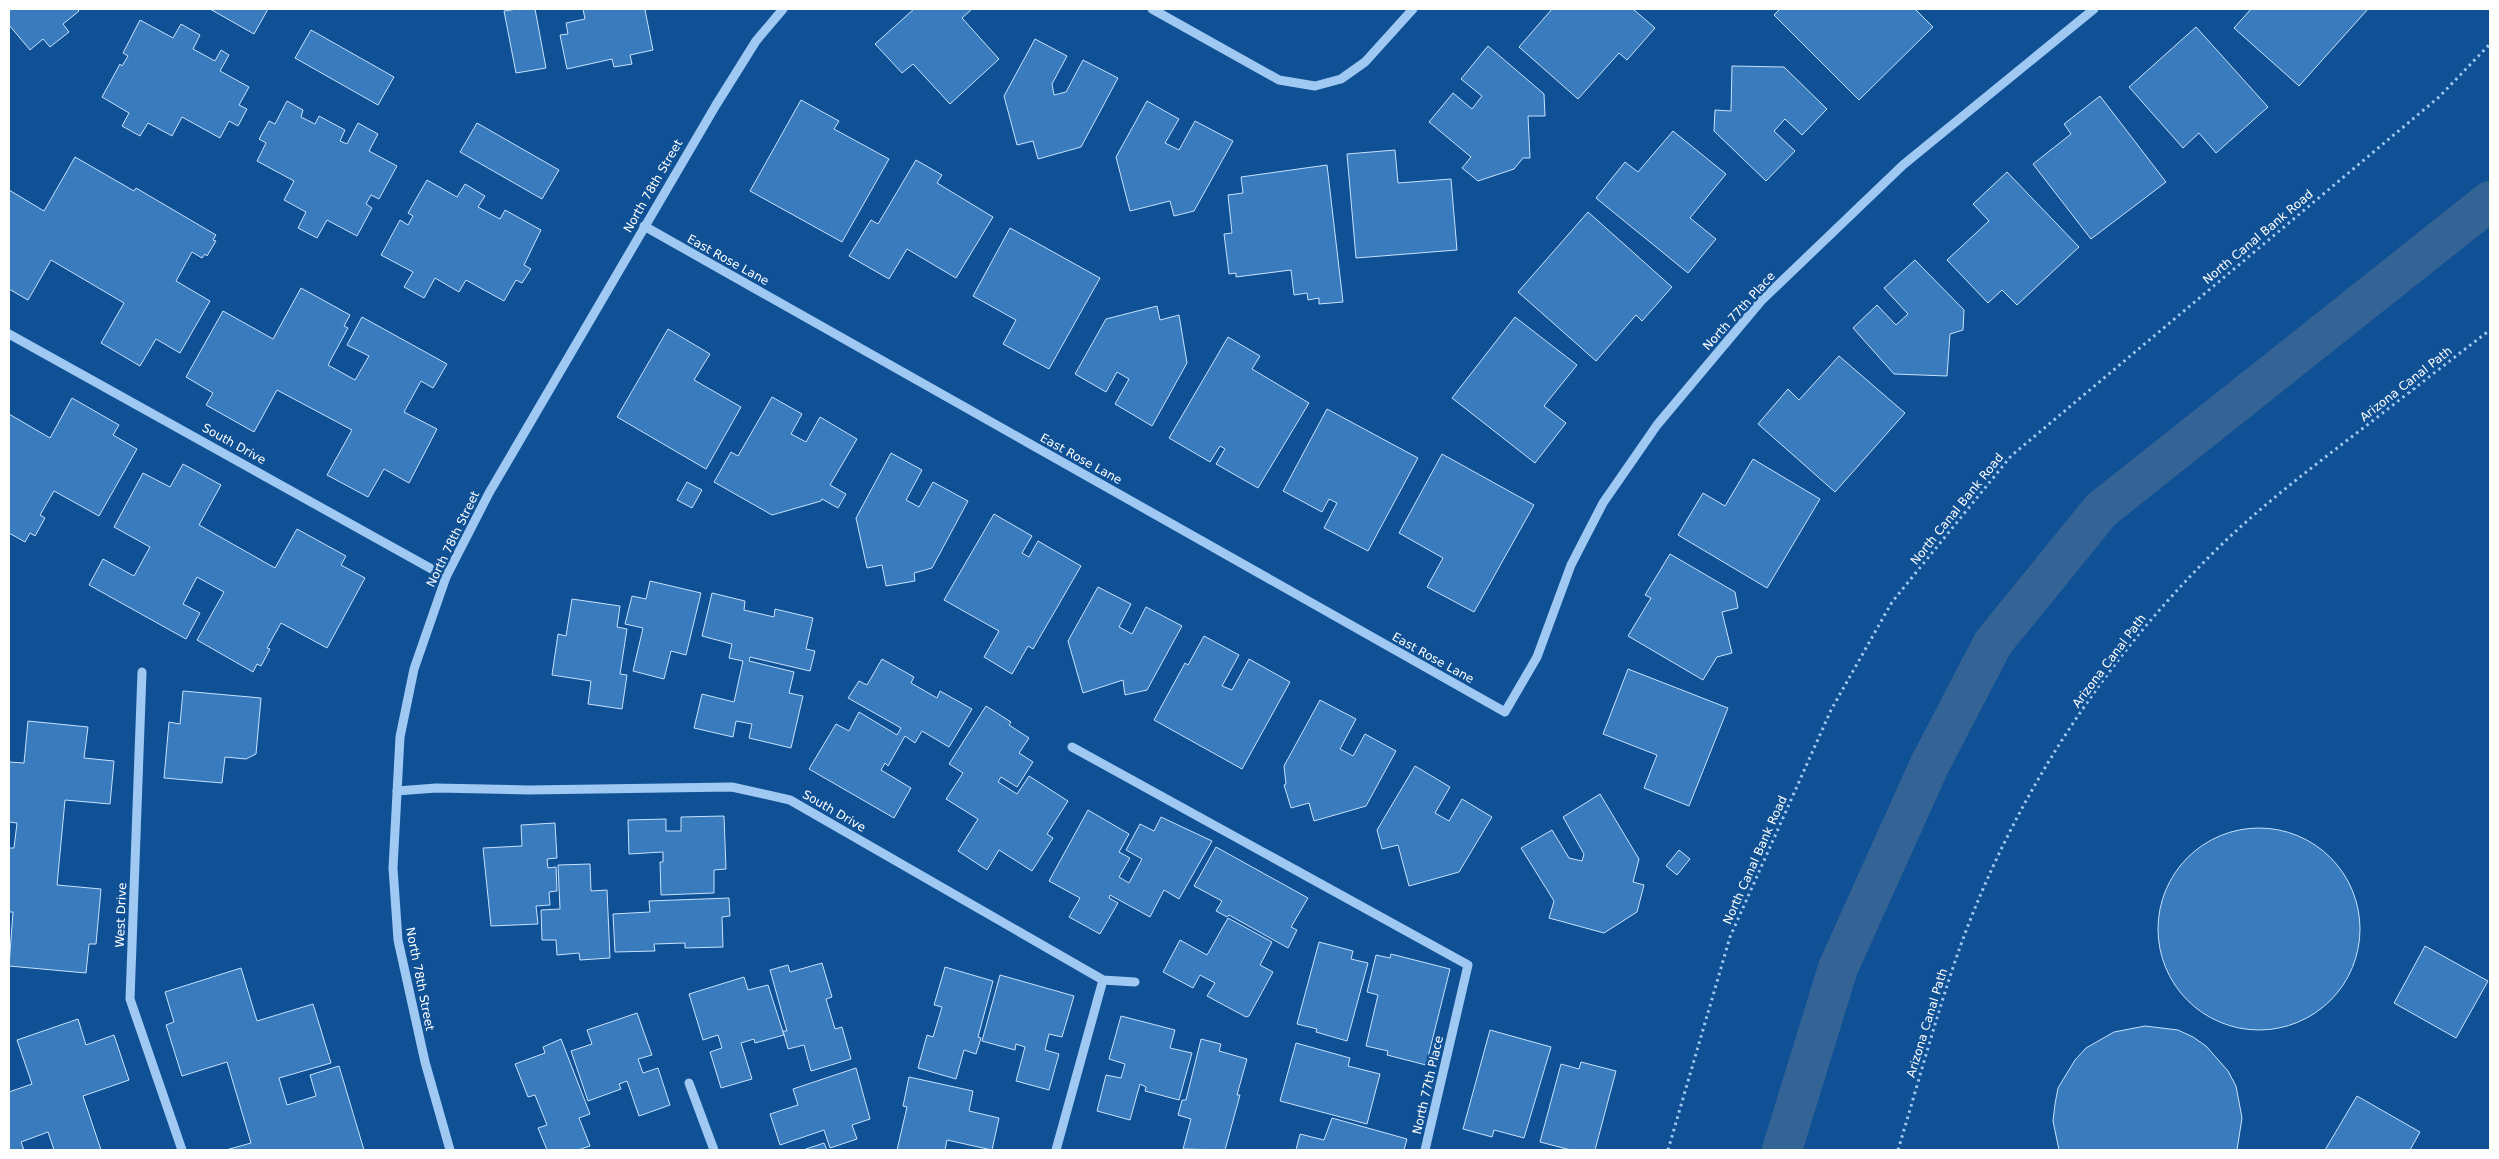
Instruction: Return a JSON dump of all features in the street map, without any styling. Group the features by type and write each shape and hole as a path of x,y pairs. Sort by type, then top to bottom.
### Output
{"street":[{"name":"North 78th Street","path":"450,1150 425,1062 398,940 393,868 400,737 414,670 446,577 489,493 644,226 731,81 756,42 783,9"},
{"path":"1152,9 1279,80 1315,86 1341,79 1364,62 1413,9"},
{"name":"North 77th Place","path":"1505,712 1537,657 1571,565 1603,504 1663,418 1761,301 1896,172 2094,9"},
{"name":"East Rose Lane","path":"644,226 1505,712"},
{"name":"South Drive","path":"9,334 446,577"},
{"name":"West Drive","path":"142,672 130,999 182,1150"},
{"name":"North 77th Place","path":"1072,747 1468,965 1425,1150"},
{"name":"South Drive","path":"397,791 436,788 529,790 732,786 790,800 1103,980 1134,982"},
{"path":"1056,1150 1103,980"},
{"path":"689,1083 714,1150"}],"path":[{"name":"North Canal Bank Road","path":"1668,1150 1730,937 1831,710 1892,602 2011,456 2439,98 2490,44"},
{"name":"Arizona Canal Path","path":"1898,1150 1956,958 1986,883 2054,752 2095,689 2140,632 2214,552 2282,491 2490,330"}],"building":[{"path":"9,9 77,9 79,11 63,24 69,32 50,47 43,39 30,50 9,25"},
{"path":"210,9 268,9 254,34"},
{"path":"535,9 546,68 516,73 504,11"},
{"path":"583,9 649,9 645,10 653,50 630,55 632,64 614,67 612,59 567,69 560,35 568,34 566,23 585,19"},
{"path":"914,9 972,9 962,18 999,59 950,104 913,64 902,73 875,44"},
{"path":"1552,9 1633,9 1655,28 1627,60 1619,53 1578,99 1519,47"},
{"path":"1780,9 1915,9 1933,27 1859,100 1774,15"},
{"path":"2251,9 2368,9 2299,86 2234,28"},
{"path":"140,20 173,38 181,24 200,35 193,49 215,61 221,50 229,55 220,71 249,87 239,105 247,109 238,126 229,121 220,138 182,117 172,136 148,123 140,136 122,126 129,113 102,97 120,64 122,66 128,56 123,53"},
{"path":"2196,27 2268,107 2216,153 2199,133 2183,148 2129,87"},
{"path":"311,30 394,77 378,105 295,58"},
{"path":"1035,39 1067,56 1052,84 1054,95 1066,92 1083,60 1118,78 1081,147 1038,159 1033,141 1017,145 1004,96"},
{"path":"1488,46 1544,94 1545,116 1528,116 1530,158 1523,158 1514,169 1478,181 1462,168 1471,157 1429,122 1453,93 1472,109 1482,96 1461,79"},
{"path":"1732,66 1784,67 1827,109 1802,135 1785,119 1774,131 1795,151 1766,181 1714,131 1715,110 1731,111"},
{"path":"2100,96 2166,182 2091,239 2033,164 2071,134 2064,124"},
{"path":"801,100 839,121 834,129 889,159 842,242 750,191"},
{"path":"287,101 303,110 301,117 315,124 319,116 345,130 340,141 347,144 358,123 378,134 369,151 397,166 379,199 371,195 366,204 372,208 357,236 327,220 317,238 298,228 306,212 284,200 294,181 257,161 266,143 259,139 269,121 275,124"},
{"path":"1147,101 1179,119 1165,143 1179,150 1195,121 1233,141 1194,211 1174,216 1170,201 1130,211 1116,157"},
{"path":"477,123 559,170 542,199 460,152"},
{"path":"1673,131 1726,174 1690,218 1716,239 1688,273 1596,198 1625,162 1638,172"},
{"path":"1395,150 1398,183 1451,179 1457,250 1356,258 1347,154"},
{"path":"75,157 134,191 136,188 216,235 213,240 216,241 207,256 205,254 202,258 192,252 176,281 210,301 180,353 156,339 140,366 101,343 124,303 51,260 28,300 9,289 9,190 44,211"},
{"path":"916,160 942,175 937,183 993,217 956,278 907,249 889,279 849,256 871,220 878,224"},
{"path":"1327,165 1343,302 1319,304 1319,298 1308,300 1307,293 1294,295 1291,270 1236,277 1236,273 1229,274 1224,234 1232,233 1228,195 1243,193 1241,177"},
{"path":"2007,172 2079,247 2017,305 2002,290 1988,303 1947,260 1989,221 1973,204"},
{"path":"427,180 457,197 465,184 485,196 478,207 500,219 505,210 541,230 524,265 531,269 522,283 516,280 504,301 466,280 459,292 435,278 424,298 404,287 413,272 381,255 400,220 408,225 413,216 408,213"},
{"path":"1588,212 1672,287 1642,321 1636,315 1596,361 1518,292"},
{"path":"1010,228 1100,278 1049,369 1003,344 1016,320 973,296"},
{"path":"1915,260 1964,310 1963,330 1950,334 1947,376 1894,374 1853,328 1877,305 1896,325 1908,314 1884,288"},
{"path":"301,288 350,315 344,326 348,328 328,365 355,380 369,356 347,345 362,317 447,364 433,388 421,381 404,412 437,429 409,483 384,469 368,497 327,475 352,430 277,390 254,432 206,405 213,393 186,377 223,311 273,339"},
{"path":"1157,306 1160,320 1179,315 1187,363 1152,426 1115,404 1129,379 1117,372 1106,392 1075,374 1106,319"},
{"path":"1515,317 1577,365 1544,406 1566,423 1535,463 1452,398"},
{"path":"668,329 710,354 694,380 741,407 706,469 617,417"},
{"path":"1228,337 1260,356 1252,369 1309,403 1258,488 1216,464 1225,449 1220,446 1210,462 1169,438"},
{"path":"1839,356 1905,413 1835,492 1758,424 1788,389 1799,400"},
{"path":"772,397 802,414 791,434 806,442 820,417 857,439 830,485 846,494 838,508 822,499 821,501 772,515 714,482 731,452 738,456"},
{"path":"72,398 119,425 113,435 137,449 99,516 54,491 40,515 45,518 35,536 30,533 25,542 9,533 9,414 50,438"},
{"path":"1327,409 1418,458 1368,551 1324,528 1337,503 1329,499 1322,512 1283,491"},
{"path":"891,453 922,470 906,500 919,507 933,482 968,501 932,568 914,573 915,581 886,586 882,565 867,568 856,518"},
{"path":"1442,454 1534,505 1474,612 1427,587 1443,558 1399,533"},
{"path":"1753,459 1820,499 1767,588 1678,535 1703,493 1725,506"},
{"path":"183,464 221,485 199,525 275,568 297,529 346,556 341,565 365,578 327,648 281,623 267,648 270,649 261,666 257,664 253,672 197,640 224,592 197,577 183,604 200,613 186,639 89,585 103,559 134,576 150,547 114,527 143,473 170,487"},
{"path":"687,482 702,490 692,508 677,500"},
{"path":"994,514 1032,536 1022,553 1029,557 1038,541 1081,566 1033,649 1028,646 1012,674 984,657 999,631 944,600"},
{"path":"1670,554 1735,592 1738,608 1722,612 1732,653 1717,657 1703,680 1628,636 1651,598 1645,595"},
{"path":"650,581 701,593 686,655 671,651 664,679 633,671 643,628 625,624 632,596 646,599"},
{"path":"1098,587 1131,604 1119,627 1132,634 1146,607 1182,626 1147,690 1125,695 1123,680 1083,693 1068,641"},
{"path":"712,593 745,601 744,610 774,617 775,609 813,618 806,649 815,651 810,671 750,657 749,661 794,672 789,693 803,696 791,748 749,738 752,724 736,721 733,737 694,728 702,694 734,702 743,661 729,658 732,644 702,636"},
{"path":"572,599 620,606 617,627 627,629 620,674 627,675 622,709 588,704 591,681 552,675 558,634 566,636"},
{"path":"1204,636 1239,655 1222,686 1232,690 1249,659 1290,682 1242,769 1154,720 1185,663 1188,665"},
{"path":"882,659 914,677 911,683 937,698 940,691 972,709 949,747 922,731 915,743 905,736 888,766 885,763 881,770 911,788 894,818 809,769 836,724 849,731 859,712 897,735 901,728 848,698 859,681 867,685"},
{"path":"1628,669 1728,708 1689,806 1644,788 1657,755 1603,734"},
{"path":"183,691 261,698 256,754 246,759 225,757 222,783 164,778 169,722 180,724"},
{"path":"1320,700 1356,719 1340,749 1353,756 1365,734 1396,751 1366,806 1314,821 1309,803 1291,808 1284,785 1286,784 1284,766"},
{"path":"986,706 1011,722 1009,725 1029,738 1019,753 1033,762 1017,787 1001,777 998,782 1017,794 1029,776 1068,801 1047,834 1053,838 1032,871 999,850 987,870 958,851 978,819 946,799 963,773 949,764"},
{"path":"28,721 88,727 84,758 114,761 110,804 65,800 57,885 101,889 96,944 89,944 86,973 9,966 13,912 9,912 9,848 14,848 17,823 9,822 9,762 24,763"},
{"path":"1415,766 1450,787 1435,813 1449,821 1462,799 1492,817 1459,872 1409,886 1398,845 1382,849 1377,830"},
{"path":"1600,794 1639,859 1633,882 1644,885 1637,912 1604,933 1549,918 1554,901 1521,848 1552,830 1569,858 1582,861 1584,854 1563,817"},
{"path":"1088,810 1129,834 1119,852 1130,858 1119,877 1129,883 1142,859 1126,850 1140,824 1154,831 1161,817 1212,841 1179,899 1164,890 1150,917 1110,895 1109,898 1118,903 1100,934 1069,917 1080,898 1049,881"},
{"path":"724,816 726,869 714,870 714,893 661,895 660,862 663,862 663,852 629,854 628,820 666,819 666,831 681,831 681,817"},
{"path":"555,823 557,858 547,859 548,868 556,867 557,891 549,892 550,905 536,906 538,924 491,926 483,848 522,846 521,825"},
{"path":"2259,828 2279,830 2307,840 2323,851 2337,865 2352,890 2358,909 2360,929 2358,949 2348,977 2337,993 2323,1007 2298,1022 2279,1028 2259,1030 2239,1028 2211,1018 2195,1007 2181,993 2166,968 2160,949 2158,929 2160,909 2170,881 2181,865 2195,851 2220,836 2239,830"},
{"path":"1216,847 1308,898 1291,927 1297,930 1288,948 1229,915 1227,917 1216,911 1222,901 1194,886"},
{"path":"1679,850 1690,859 1677,875 1666,866"},
{"path":"590,864 591,891 607,890 610,958 580,960 579,953 557,955 556,940 542,940 541,910 560,909 558,865"},
{"path":"729,898 730,916 722,917 723,947 685,948 685,943 654,944 655,951 615,952 613,914 650,912 649,901"},
{"path":"1228,918 1272,942 1260,965 1273,972 1249,1016 1246,1017 1207,996 1215,983 1200,975 1193,988 1163,972 1180,940 1207,955"},
{"path":"1319,942 1353,951 1351,959 1368,963 1347,1041 1316,1032 1317,1029 1297,1024"},
{"path":"2425,946 2488,981 2456,1038 2394,1003"},
{"path":"1391,954 1450,969 1426,1065 1387,1055 1388,1051 1366,1046 1378,995 1367,992 1376,955 1390,958"},
{"path":"822,963 832,997 826,999 835,1029 842,1027 851,1059 811,1071 804,1045 788,1049 783,1031 787,1031 770,970 788,965 790,972"},
{"path":"945,967 993,981 978,1037 981,1038 976,1054 964,1050 956,1079 918,1068 927,1035 933,1037 942,1007 934,1005"},
{"path":"241,968 257,1021 313,1004 331,1063 279,1078 287,1105 316,1096 310,1075 339,1066 364,1150 226,1150 251,1143 227,1062 182,1076 166,1025 174,1022 165,992"},
{"path":"1000,975 1074,996 1062,1037 1049,1034 1045,1050 1059,1054 1049,1090 1016,1081 1025,1047 1016,1044 1015,1050 982,1041"},
{"path":"744,977 748,990 768,985 784,1035 755,1043 754,1039 741,1043 752,1079 721,1088 710,1052 722,1048 718,1035 703,1040 689,994"},
{"path":"637,1013 652,1055 638,1059 643,1073 658,1068 670,1105 639,1116 627,1081 619,1084 621,1089 588,1101 571,1051 592,1044 587,1030"},
{"path":"1121,1016 1175,1030 1170,1048 1192,1053 1179,1100 1145,1091 1146,1087 1140,1084 1130,1120 1097,1111 1106,1075 1121,1078 1125,1064 1109,1059"},
{"path":"78,1019 86,1045 114,1035 129,1080 83,1096 101,1150 54,1150 48,1132 21,1142 24,1150 9,1150 9,1092 32,1084 17,1040"},
{"path":"2145,1026 2178,1030 2193,1037 2206,1046 2228,1071 2236,1086 2242,1118 2237,1150 2059,1150 2053,1121 2055,1104 2058,1088 2075,1060 2086,1048 2114,1032"},
{"path":"1490,1030 1551,1047 1524,1138 1494,1130 1492,1137 1463,1129"},
{"path":"561,1039 590,1114 579,1118 590,1146 578,1150 547,1150 538,1128 547,1125 535,1095 528,1097 515,1064 545,1053 543,1047"},
{"path":"1201,1039 1221,1044 1219,1051 1247,1059 1237,1095 1240,1095 1225,1150 1183,1149 1191,1119 1178,1115 1182,1100 1186,1100"},
{"path":"1296,1043 1350,1058 1348,1066 1380,1074 1367,1124 1280,1101"},
{"path":"1581,1062 1616,1071 1595,1150 1571,1150 1540,1142 1561,1064 1579,1069"},
{"path":"856,1068 870,1119 852,1125 857,1139 830,1148 824,1130 780,1145 770,1114 798,1105 793,1089"},
{"path":"909,1077 973,1091 969,1111 999,1118 992,1150 947,1140 945,1150 897,1150 907,1107 903,1106"},
{"path":"2357,1096 2420,1132 2410,1150 2325,1150"},
{"path":"1332,1118 1407,1139 1404,1150 1296,1150 1300,1134 1324,1140"},
{"path":"824,1143 827,1150 803,1150"}],"waterway":[{"path":"1782,1150 1838,968 1929,766 1993,643 2101,510 2490,201"}]}
